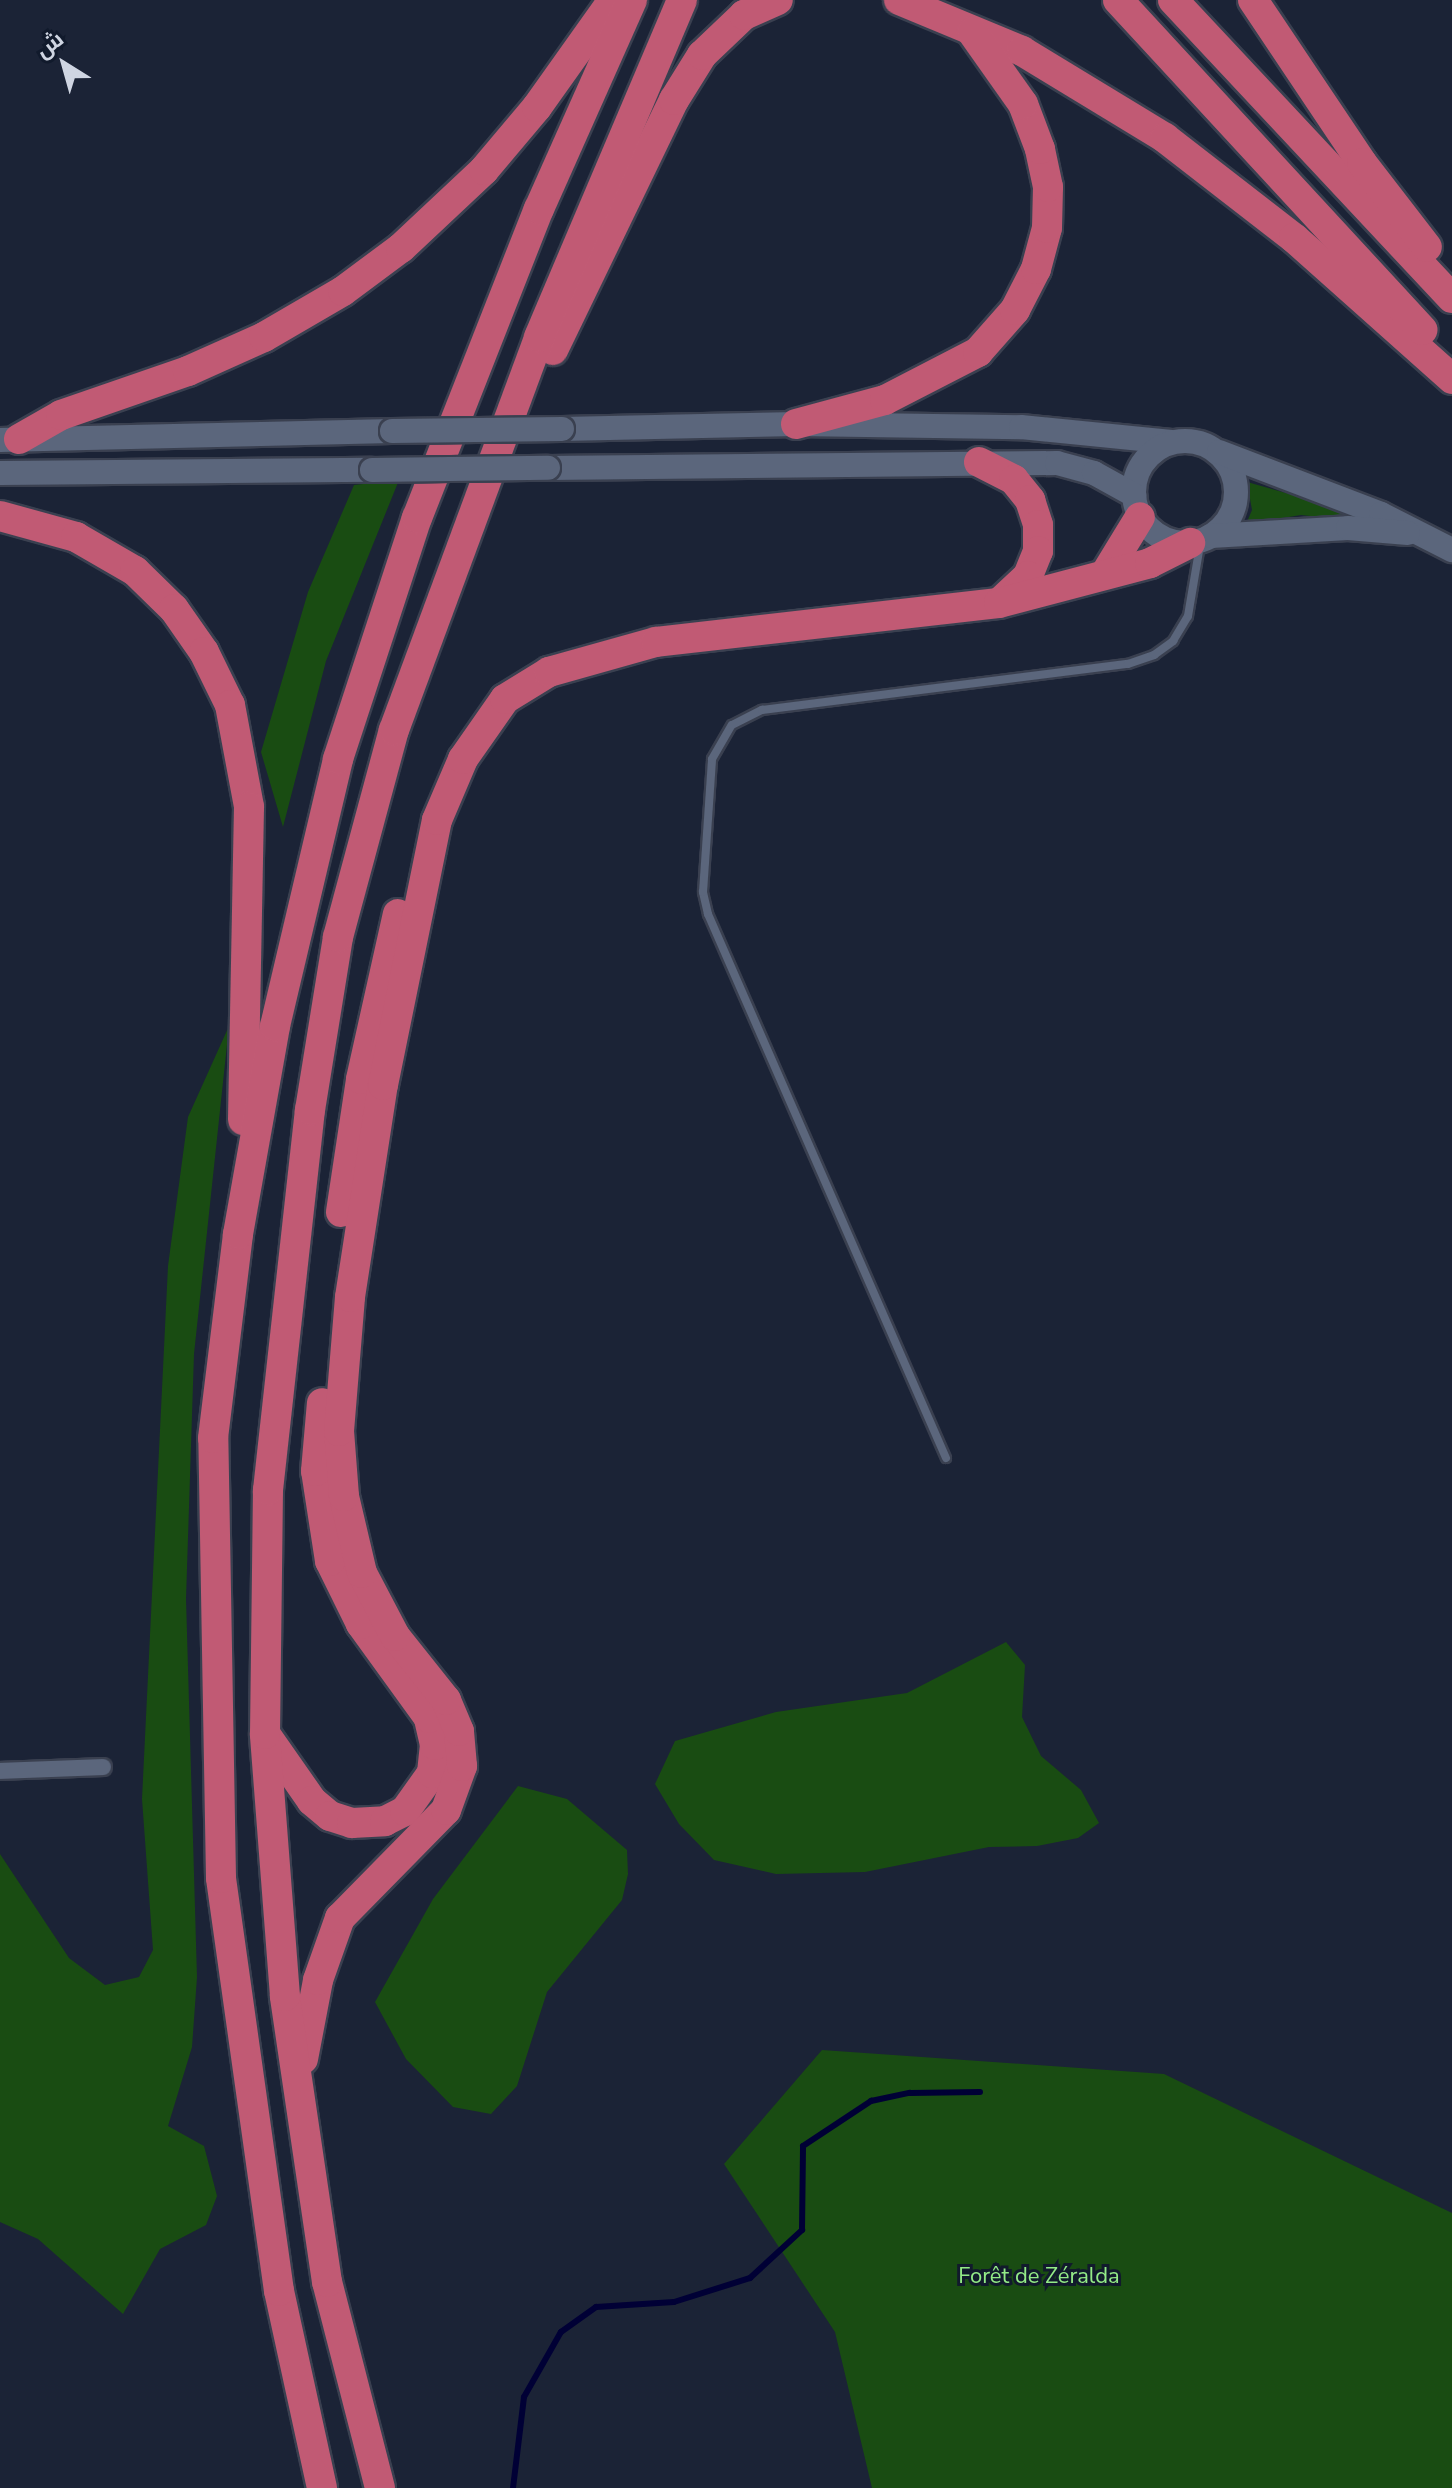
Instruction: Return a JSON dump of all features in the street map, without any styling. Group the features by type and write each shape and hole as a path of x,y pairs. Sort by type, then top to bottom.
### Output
{"highway":[{"path":"10,440 61,415 239,348 343,291 401,248 484,170 537,107 613,0"},
{"path":"322,2488 279,2291 221,1878 213,1438 238,1234 275,1026 338,759 417,518 539,209 632,0"},
{"path":"380,2488 327,2282 273,1877 265,1734 268,1490 310,1110 338,937 394,730 510,414 615,148 682,0"},
{"path":"510,414 544,370 674,100 702,55 744,15 778,0"},
{"path":"899,0 966,24 1069,76 1219,177 1452,379"},
{"path":"1118,0 1452,359"},
{"path":"1173,0 1452,298"},
{"path":"1253,0 1362,163 1452,276"},
{"path":"796,424 896,396 978,352 1015,310 1036,269 1047,215 1048,187 1040,149 1023,104 966,24"},
{"path":"979,462 1014,480 1030,500 1038,525 1038,551 1028,576 999,603"},
{"path":"1107,571 1137,506"},
{"path":"0,516 76,537 135,571 174,609 204,652 230,705 249,807 238,1234"},
{"path":"299,2085 318,1980 340,1918 446,1810 462,1766 459,1731 446,1700 395,1636 362,1573 344,1496 339,1431 350,1297 369,1163 437,820 463,759 515,690 549,672 656,642 999,603 1107,571 1150,563 1201,540"},
{"path":"265,1734 312,1801 330,1816 352,1823 385,1821 405,1811 432,1773 435,1745 429,1718 361,1624 330,1561 316,1471 338,1230 361,1079 426,797 472,708 500,677 524,664 614,640 656,642"}],"main road":[{"path":"10,440 796,424 1021,427 1171,442 1196,441 1452,550"},
{"path":"1137,506 1147,456 1171,442"},
{"path":"1201,540 1229,519 1236,496 1233,471 1218,452"},
{"path":"0,473 979,462 1075,467 1137,506 1167,540 1348,528 1419,534"}],"street":[{"path":"0,1771 103,1767"}],"lane":[{"path":"946,1458 708,914 703,892 712,759 732,725 762,710 1128,664 1154,655 1173,641 1188,616 1201,540"}],"green space":[{"path":"399,480 326,661 283,827 261,752 308,592 354,485"},
{"path":"1247,482 1314,501 1364,522 1301,515 1246,524 1252,510"},
{"path":"229,1026 194,1354 186,1599 197,1977 192,2047 168,2126 204,2146 217,2196 206,2225 160,2249 123,2314 38,2239 0,2222 0,1854 69,1958 105,1985 139,1977 153,1950 142,1799 168,1266 188,1117"},
{"path":"1006,1642 1025,1665 1022,1717 1041,1756 1081,1790 1099,1823 1078,1838 1037,1846 989,1847 865,1872 776,1874 714,1860 679,1824 655,1784 675,1741 776,1712 907,1693"},
{"path":"518,1786 567,1799 627,1850 628,1874 622,1900 547,1992 517,2086 491,2114 453,2107 406,2059 375,2002 433,1899"},
{"name":"Forêt de Zéralda","path":"822,2050 1164,2074 1452,2213 1452,2488 872,2488 835,2332 724,2164"}],"waterway":[{"path":"513,2488 524,2397 561,2332 596,2307 674,2302 750,2278 802,2230 803,2146 871,2101 910,2093 980,2092"}]}
